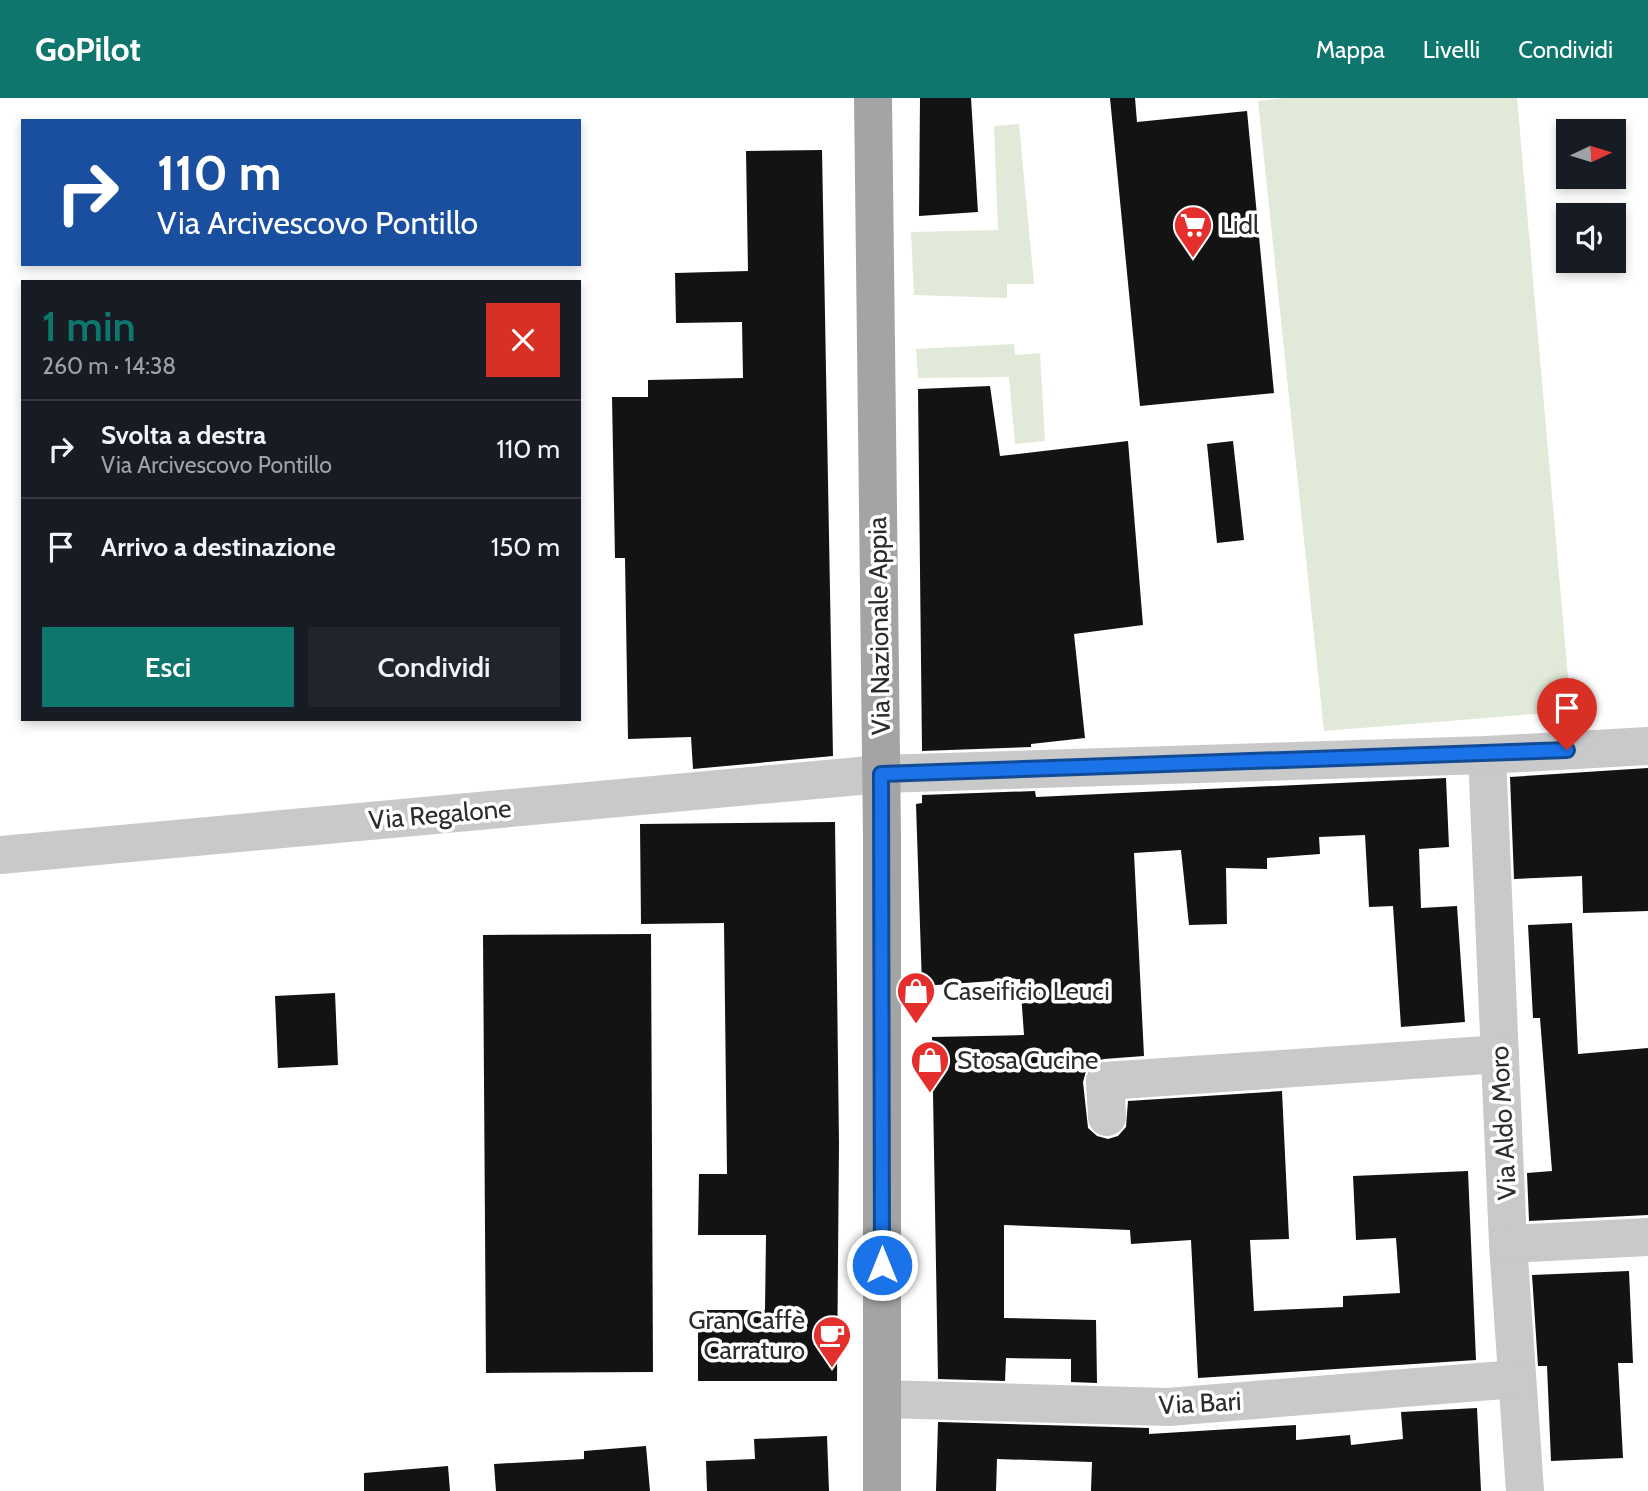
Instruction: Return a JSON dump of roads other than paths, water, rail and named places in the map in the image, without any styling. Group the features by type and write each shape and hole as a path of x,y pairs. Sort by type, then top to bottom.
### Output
{"main road":[{"name":"Via Nazionale Appia","path":"873,98 881,774 882,1491"}],"street":[{"name":"Via Regalone","path":"0,855 881,774 1487,755 1648,746"},
{"name":"Via Aldo Moro","path":"1487,755 1508,1244 1525,1491"},
{"path":"1107,1117 1105,1081 1500,1054"},
{"path":"1508,1244 1648,1237"},
{"name":"Via Bari","path":"882,1398 1168,1407 1516,1379"}],"place":[{"name":"Lidl","path":"1193,259"},
{"name":"Caseificio Leuci","path":"916,1025"},
{"name":"Stosa Cucine","path":"930,1094"},
{"name":"Gran Caffè Carraturo","path":"832,1369"}]}
